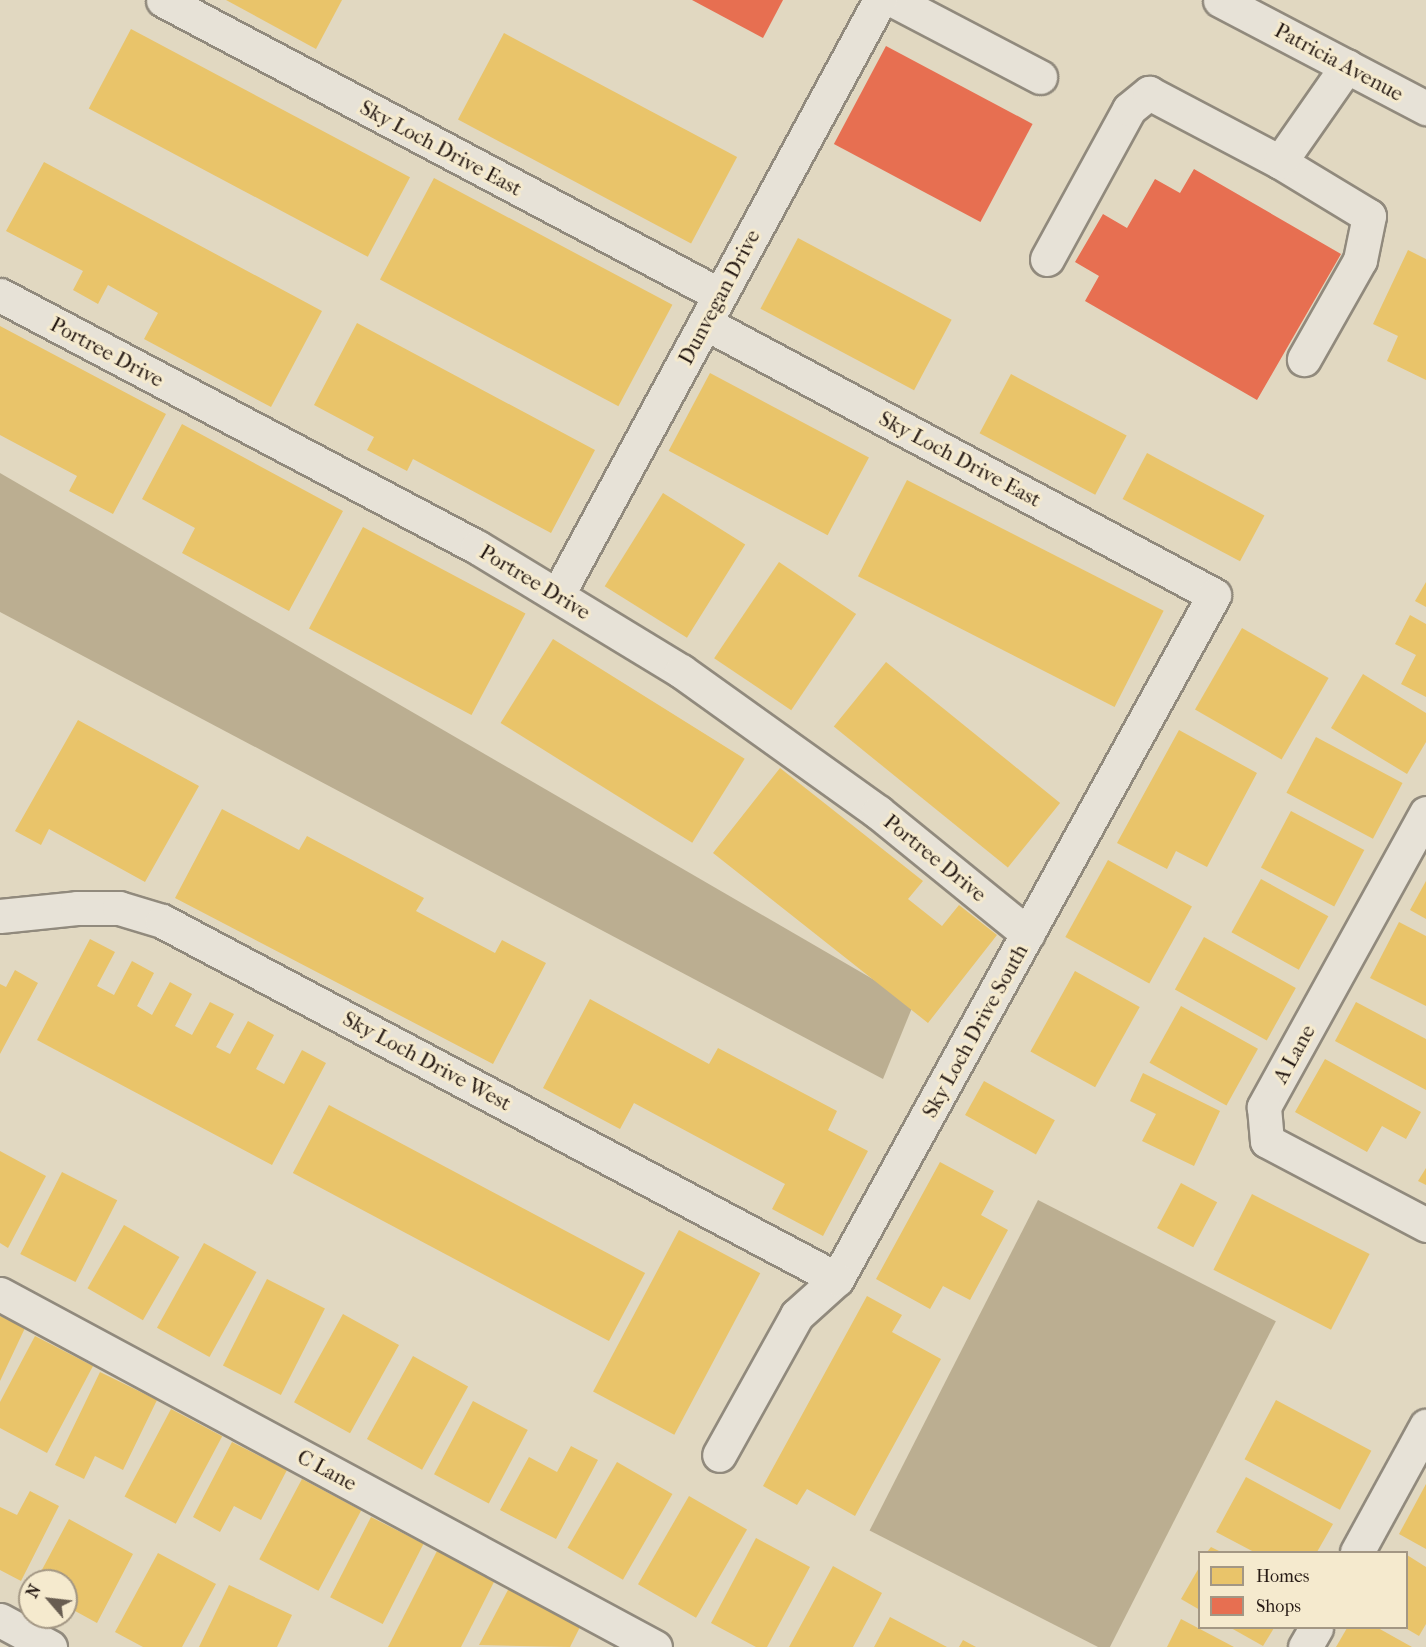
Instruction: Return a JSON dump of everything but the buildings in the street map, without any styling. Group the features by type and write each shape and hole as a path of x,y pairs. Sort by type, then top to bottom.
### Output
{"street":[{"name":"Sky Loch Drive East","path":"163,0 713,309 1214,595"},
{"name":"Dunvegan Drive","path":"558,594 880,0"},
{"path":"893,0 1040,77"},
{"name":"Patricia Avenue","path":"1220,0 1426,108"},
{"path":"1280,162 1347,66"},
{"path":"1047,259 1129,109 1149,93 1280,162 1369,216 1360,260 1304,359"},
{"name":"Portree Drive","path":"0,296 477,547 681,670 784,741 1028,934"},
{"name":"Sky Loch Drive South","path":"719,1455 797,1315 837,1279 1214,595"},
{"name":"A Lane","path":"1426,813 1264,1107 1267,1141 1426,1225"},
{"name":"Sky Loch Drive West","path":"0,916 77,908 119,908 162,921 837,1279"},
{"name":"C Lane","path":"0,1294 637,1643"},
{"path":"1358,1551 1426,1426"},
{"path":"0,1620 50,1647"},
{"path":"1305,1647 1315,1629"}],"shaded area":[{"path":"0,473 914,1003 883,1079 0,612"},
{"path":"1038,1200 1276,1321 1110,1647 1098,1647 870,1531"}]}
